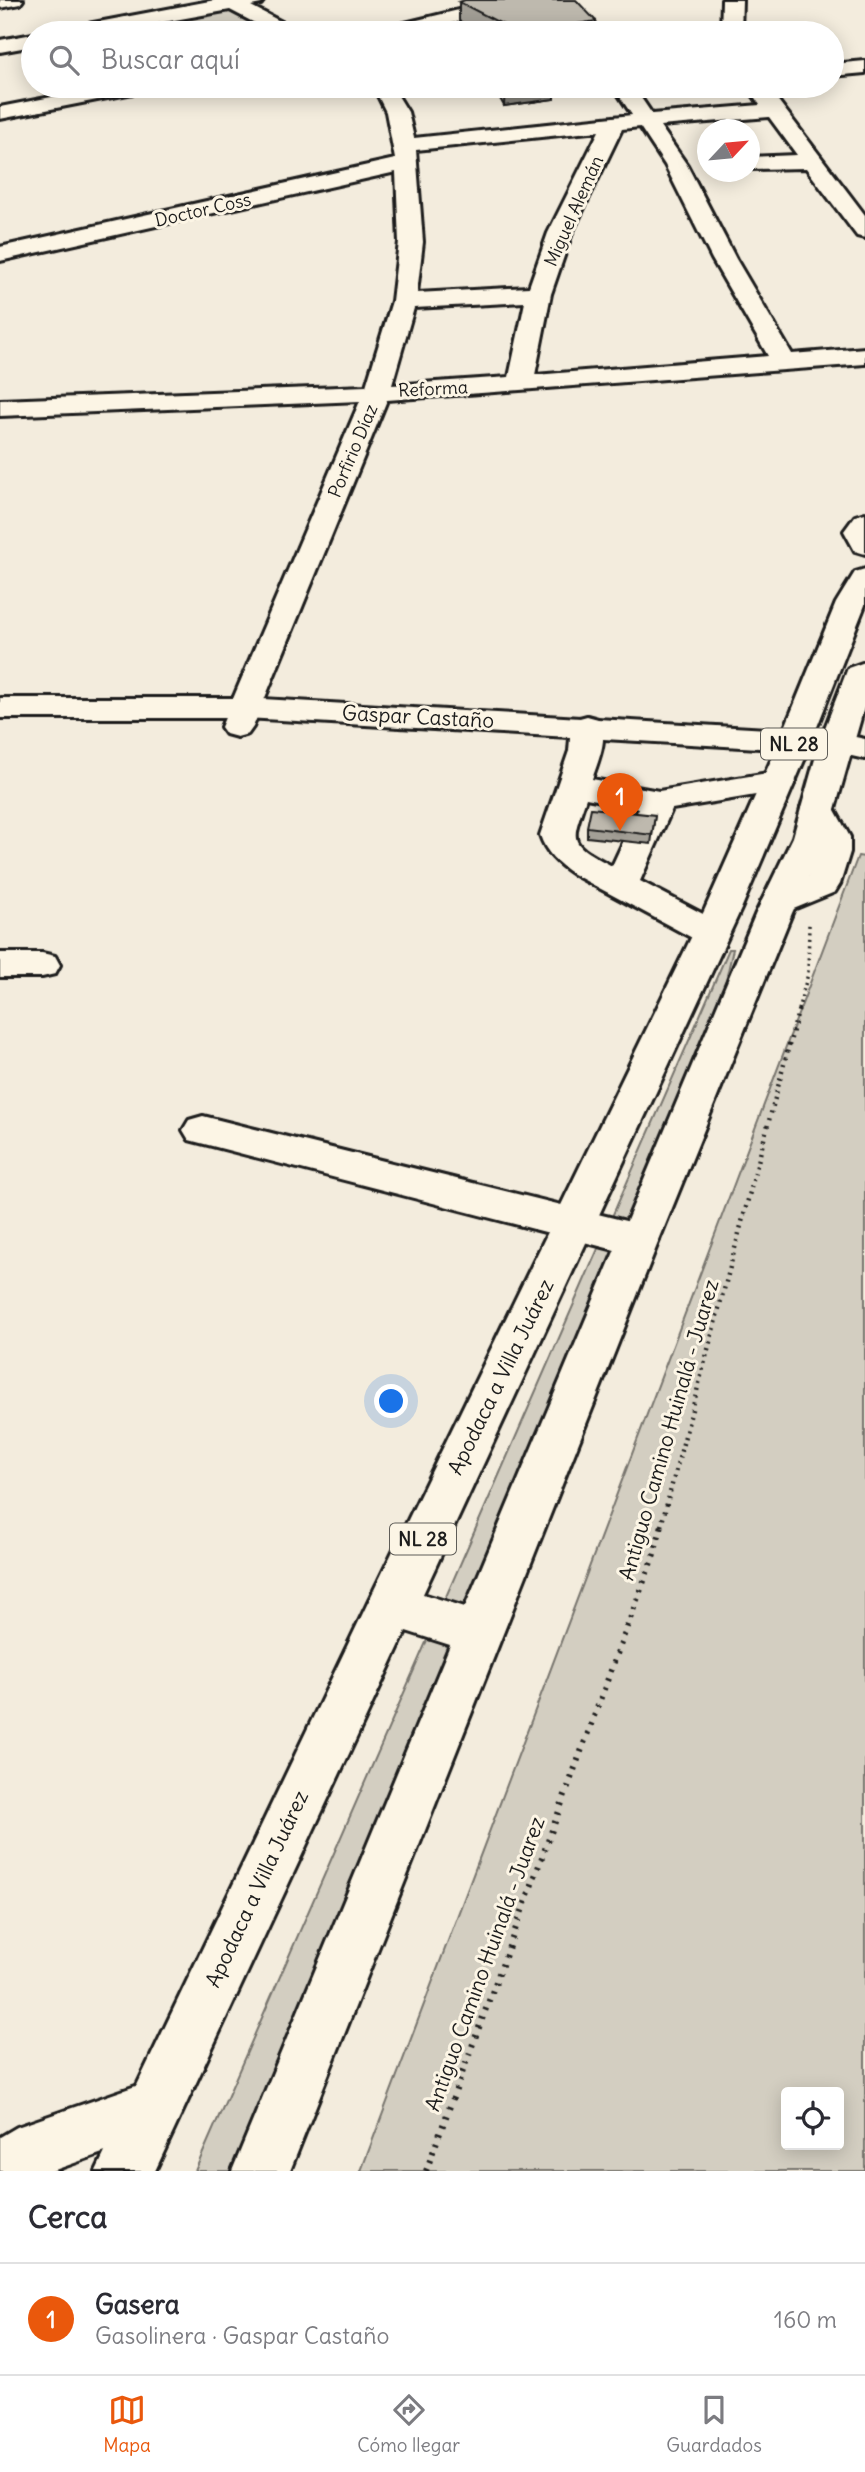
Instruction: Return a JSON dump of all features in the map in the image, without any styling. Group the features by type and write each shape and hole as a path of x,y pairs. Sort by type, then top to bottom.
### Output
{"street":[{"path":"0,2 13,0"},
{"path":"438,21 524,0"},
{"path":"732,21 733,0"},
{"path":"137,21 239,2 269,21"},
{"path":"0,46 21,42"},
{"path":"844,69 865,67"},
{"path":"0,113 77,98"},
{"name":"Porfirio Díaz","path":"241,718 377,392 404,301 411,242 406,154 393,98"},
{"path":"630,98 644,120 686,165 724,259 785,363"},
{"path":"764,98 865,231"},
{"name":"Doctor Coss","path":"0,254 406,154 614,123 772,110"},
{"name":"Miguel Alemán","path":"520,384 539,294 560,233 614,123"},
{"path":"760,163 811,161"},
{"path":"404,301 539,294"},
{"name":"Reforma","path":"0,408 520,384 865,356"},
{"path":"865,522 858,531 865,545"},
{"name":"Apodaca a Villa Juárez","path":"125,2171 711,933 787,761 851,603 865,578"},
{"name":"NL 28","path":"261,2171 638,1240 794,896 844,753 863,675"},
{"name":"Gaspar Castaño","path":"0,708 241,718 586,738 787,761 844,753"},
{"name":"Gaspar Castaño","path":"0,726 241,718"},
{"path":"586,738 557,835 561,846 585,866 711,933"},
{"path":"572,785 659,801 787,761"},
{"path":"621,885 659,801"},
{"path":"821,819 865,834"},
{"path":"0,965 42,965"},
{"path":"203,1130 574,1226 638,1240"},
{"path":"391,1605 480,1633"},
{"path":"0,2171 37,2147 153,2108"}],"path":[{"name":"Antiguo Camino Huinalá - Juarez","path":"426,2171 654,1554 808,974 794,896"}],"shaded area":[{"path":"232,9 254,21 164,21"},
{"path":"858,856 865,857 865,2171 361,2171"},
{"path":"729,949 733,949 723,993 238,2171 195,2171"}],"building":[{"path":"576,0 596,21 496,21 459,2"},
{"path":"591,808 655,815 652,835 587,827"}],"place":[{"name":"Gasera","path":"620,831"}]}
